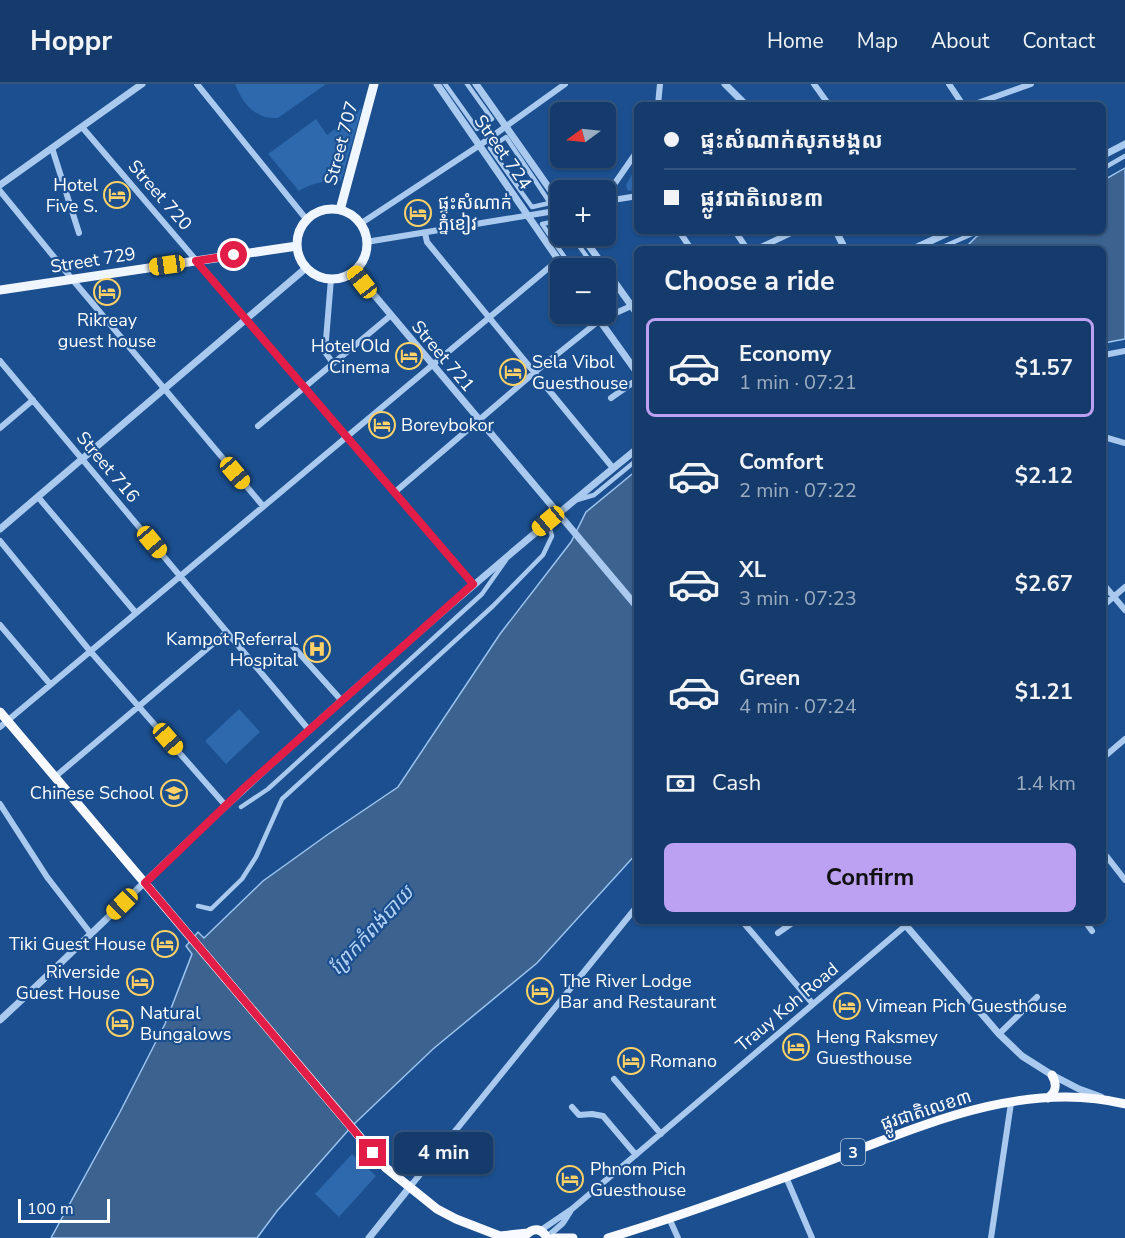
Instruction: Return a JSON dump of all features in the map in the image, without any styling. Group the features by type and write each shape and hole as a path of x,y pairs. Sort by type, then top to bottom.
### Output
{"highway":[{"path":"0,712 4,724 56,776 386,1168 444,1213 501,1237 526,1235 534,1229 545,1235"},
{"path":"1048,1098 1056,1088 1052,1074"},
{"name":"ផ្លូវជាតិលេខ៣","path":"608,1238 786,1177 942,1119 1011,1102 1048,1098 1105,1099 1125,1104"},
{"path":"554,1238 573,1238"}],"main road":[{"name":"Street 707","path":"340,210 374,84"},
{"path":"324,210 340,210 350,214 360,224 366,242 365,255 354,271 342,278 321,277 306,268 300,257 297,246 299,232 307,220 324,210"},
{"name":"Street 729","path":"0,290 297,246"}],"street":[{"path":"0,185 142,84"},
{"path":"197,84 307,220"},
{"name":"Street 724","path":"436,84 557,258"},
{"path":"445,84 477,129 492,119 467,84"},
{"path":"476,84 550,190"},
{"path":"360,224 480,145 566,84"},
{"path":"658,102 660,84"},
{"path":"725,84 743,102"},
{"path":"814,84 827,102"},
{"path":"950,84 961,102"},
{"path":"980,102 1031,84"},
{"name":"Street 720","path":"82,127 473,584"},
{"path":"506,137 550,203 532,207 490,148 506,137"},
{"path":"1106,154 1125,144"},
{"path":"52,148 79,233"},
{"path":"616,182 634,156"},
{"path":"1106,167 1125,156"},
{"path":"0,191 263,506"},
{"path":"616,199 634,197"},
{"path":"366,242 550,212"},
{"path":"550,222 542,224 550,235"},
{"path":"425,232 427,242 613,468"},
{"path":"763,246 789,234"},
{"path":"920,246 946,234"},
{"path":"945,246 971,234"},
{"path":"4,724 550,267"},
{"path":"0,530 306,268"},
{"name":"Street 721","path":"354,271 634,603"},
{"path":"331,279 325,352 333,363"},
{"path":"616,282 634,304 616,310"},
{"path":"258,426 390,316"},
{"path":"395,492 589,324"},
{"path":"602,324 634,368"},
{"path":"1106,355 1125,351"},
{"name":"Street 716","path":"0,361 309,730"},
{"path":"611,398 634,382"},
{"path":"0,428 33,400"},
{"path":"1106,438 1125,443"},
{"path":"0,1020 226,806 342,700 473,584 634,451"},
{"path":"572,501 594,495 634,462"},
{"path":"38,497 136,613"},
{"path":"198,906 211,909 242,879 256,856 282,799 493,606 543,555 552,536 548,521"},
{"path":"0,541 90,651 226,806"},
{"path":"241,807 268,789 482,594 513,550"},
{"path":"1106,587 1125,610"},
{"path":"1106,603 1125,587"},
{"path":"0,625 50,684"},
{"path":"56,776 227,632"},
{"path":"273,640 282,639 290,642 342,700"},
{"path":"1106,755 1125,739"},
{"path":"0,804 47,877 91,934"},
{"path":"1106,856 1125,880"},
{"path":"369,1238 634,910"},
{"path":"745,924 813,1004"},
{"path":"778,933 791,924"},
{"name":"Trauy Koh Road","path":"545,1235 562,1223 572,1209 904,924"},
{"path":"908,924 999,1034 1022,1056 1079,1089 1105,1099"},
{"path":"1087,924 1092,931"},
{"path":"999,1034 1037,997"},
{"path":"614,1079 661,1134"},
{"path":"991,1238 1011,1102"},
{"path":"572,1107 579,1115 603,1116 636,1155"},
{"path":"786,1177 812,1238"},
{"path":"669,1218 678,1238"}],"shaded area":[{"path":"235,84 326,84 278,118 270,118 251,109"},
{"path":"362,108 341,181 319,183 299,191 268,154 316,119 327,135"},
{"path":"634,171 634,190 628,191 626,185"},
{"path":"239,709 260,732 226,764 205,741"},
{"path":"352,1154 376,1176 339,1217 315,1194"}],"water":[{"path":"1125,168 1125,339 1106,343 1106,246 967,246 977,236 985,234 1106,234 1106,179"},
{"name":"ព្រែកកំពង់បាយ","path":"634,472 634,856 537,963 433,1049 352,1126 277,1211 257,1238 51,1238 165,1024 192,954 186,946 198,932 204,938 263,881 398,787 500,634 571,542 586,512"}],"place":[{"name":"Hotel Five S.","path":"117,195"},
{"name":"ផ្ទះសំណាក់ ភ្នំខៀវ","path":"418,213"},
{"name":"Rikreay guest house","path":"107,292"},
{"name":"Hotel Old Cinema","path":"409,356"},
{"name":"Sela Vibol Guesthouse","path":"513,372"},
{"name":"Boreybokor","path":"382,425"},
{"name":"Kampot Referral Hospital","path":"317,649"},
{"name":"Chinese School","path":"174,793"},
{"name":"Tiki Guest House","path":"165,944"},
{"name":"Riverside Guest House","path":"140,982"},
{"name":"The River Lodge Bar and Restaurant","path":"540,991"},
{"name":"Vimean Pich Guesthouse","path":"847,1006"},
{"name":"Natural Bungalows","path":"120,1023"},
{"name":"Heng Raksmey Guesthouse","path":"796,1047"},
{"name":"Romano","path":"631,1061"},
{"name":"Phnom Pich Guesthouse","path":"570,1179"}],"route":[{"path":"234,255 196,261 473,584 243,789 145,883 373,1153"}]}
